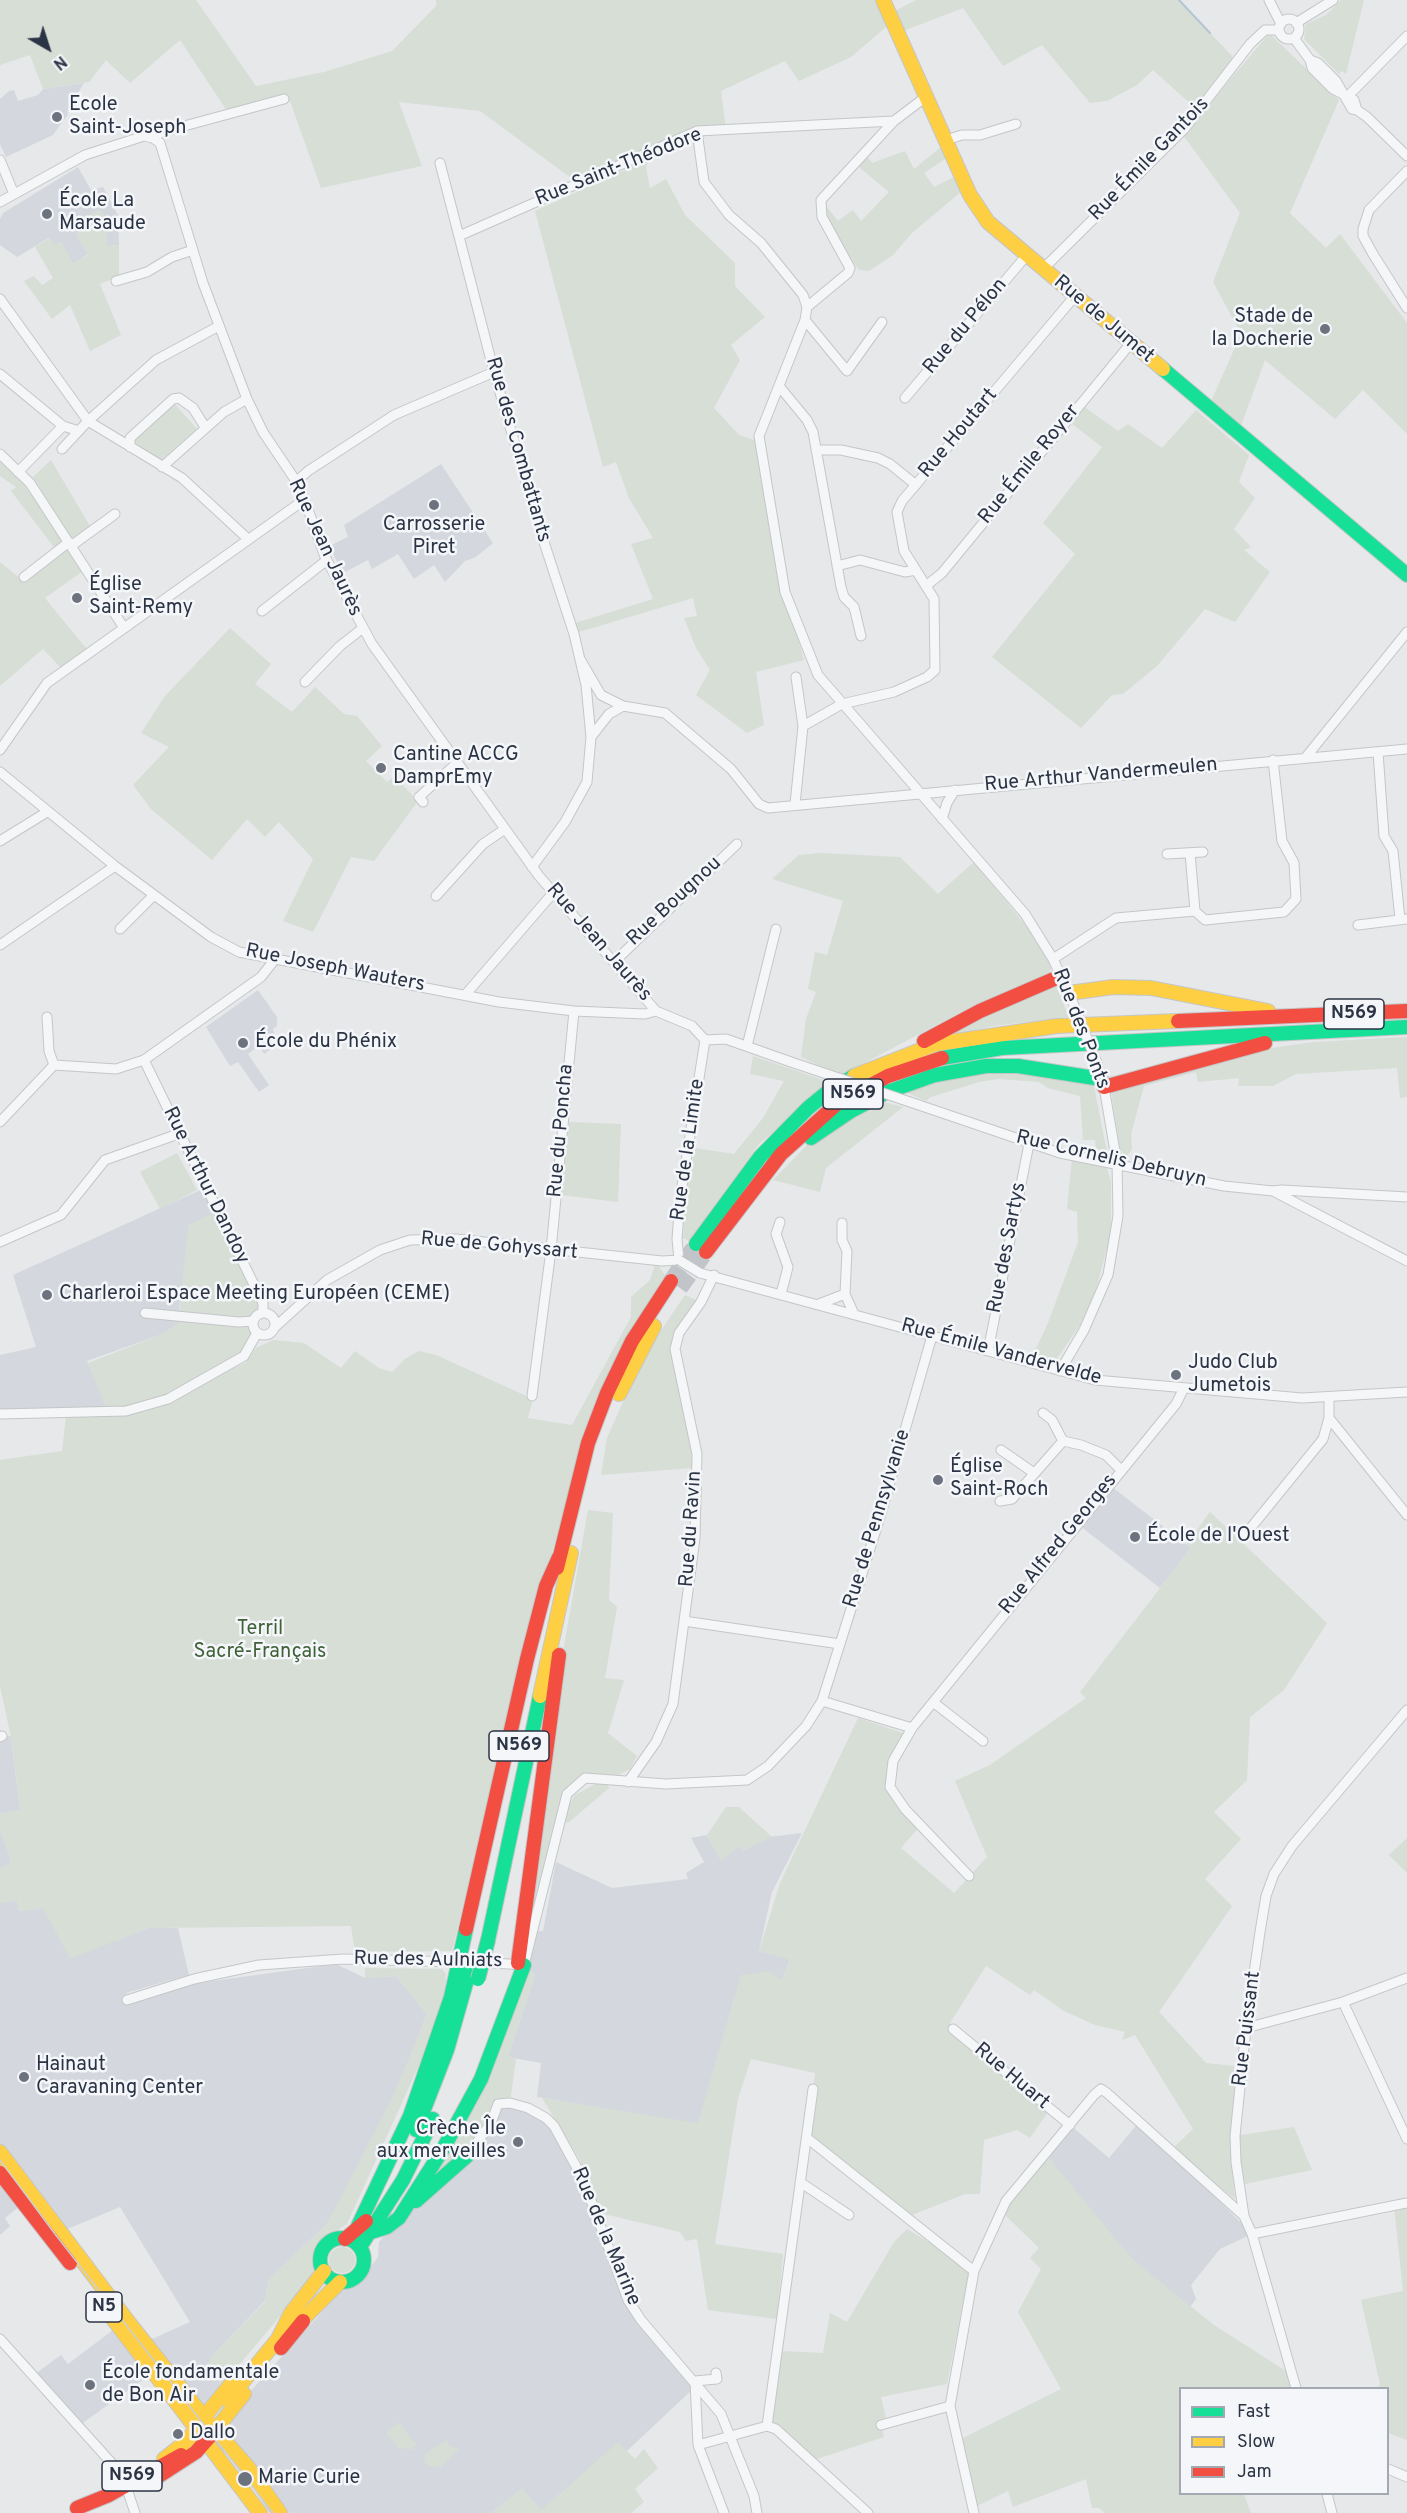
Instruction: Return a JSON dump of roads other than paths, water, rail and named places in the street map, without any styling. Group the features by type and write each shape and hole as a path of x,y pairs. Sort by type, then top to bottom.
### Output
{"main road":[{"name":"Rue de Jumet","path":"882,0 946,140 980,211 988,222 1407,575"},
{"path":"886,1061 980,1011 1061,976"},
{"path":"1069,993 1113,987 1152,988 1301,1017"},
{"name":"N569","path":"1407,1011 1057,1026 936,1044 886,1061 830,1090 785,1130 760,1157 701,1248 740,1207 781,1154 839,1102 888,1076 938,1059 1012,1047 1407,1027"},
{"path":"740,1207 747,1204 782,1163 815,1134 887,1092 935,1075 986,1066 1018,1066 1049,1069 1103,1083 1247,1046 1320,1032"},
{"name":"N569","path":"358,2226 368,2219 380,2201 430,2099 483,1938 559,1557 585,1455 607,1394 632,1341 675,1284 646,1338 608,1420 585,1495 483,1938 451,2073 418,2153 371,2232"},
{"path":"345,2239 358,2226 419,2096 451,1997 474,1904 532,1640 546,1586 559,1557"},
{"path":"426,2187 482,2079 521,1964 565,1609 567,1570"},
{"name":"N5","path":"0,2152 200,2422"},
{"path":"360,2247 371,2232 392,2224 426,2187 467,2156"},
{"name":"N5","path":"0,2173 200,2422 269,2494 280,2513"},
{"path":"345,2239 360,2247 364,2257 362,2270 352,2280 340,2282 330,2278 324,2271 320,2262 322,2251 334,2240 345,2239"},
{"path":"228,2400 278,2339 291,2313 324,2271"},
{"path":"278,2339 303,2321 340,2282"},
{"name":"N569","path":"127,2486 188,2440 200,2422 291,2313"},
{"name":"N569","path":"80,2512 127,2486 179,2465 211,2435 303,2321"},
{"name":"N5","path":"211,2435 260,2513"},
{"path":"80,2512 181,2455"}],"street":[{"path":"1269,0 1284,38 1293,38"},
{"path":"1296,23 1333,0"},
{"path":"1280,27 1289,20 1296,23"},
{"path":"1293,38 1298,30 1296,23"},
{"name":"Rue Émile Gantois","path":"1043,269 1185,128 1250,44 1265,30 1280,27"},
{"path":"1346,98 1407,36"},
{"path":"1293,38 1310,60 1312,68 1346,98 1352,110 1358,110 1407,156"},
{"path":"697,131 704,182 729,215 761,243 803,295 807,307 848,273 850,268 822,218 820,200 894,121 927,96"},
{"path":"0,201 81,156 141,137 153,138 162,132 284,99"},
{"name":"Rue Saint-Théodore","path":"459,236 697,131 894,121"},
{"path":"946,140 962,135 980,135 1016,124"},
{"name":"Rue Jean Jaurès","path":"153,138 162,148 193,250 247,399 260,426 297,482 327,560 363,628 384,662 553,893 656,1011 692,1026 705,1040"},
{"path":"0,160 14,194"},
{"name":"Rue des Combattants","path":"440,163 494,372 580,659 586,686 591,737 587,782 565,822 532,867"},
{"path":"1407,171 1369,210 1363,229 1373,254 1407,308"},
{"path":"116,281 147,272 172,257 193,250"},
{"name":"Rue du Pélon","path":"906,399 1027,255"},
{"name":"Rue Houtart","path":"927,585 904,551 897,512 916,484 1075,296"},
{"path":"0,299 88,421 197,490 248,539"},
{"name":"Rue des Ponts","path":"807,307 805,320 759,436 785,592 818,675 1024,914 1053,959 1069,993 1103,1083 1117,1163 1118,1216 1108,1275 1084,1330 1060,1371"},
{"path":"805,320 847,371 882,322"},
{"path":"62,449 88,421 156,360 219,326"},
{"name":"Rue Émile Royer","path":"927,585 942,573 1131,343"},
{"path":"297,482 308,471 394,415 494,372"},
{"path":"0,374 63,426 79,431"},
{"path":"779,386 807,420 813,432 843,597 854,607 861,636"},
{"path":"130,447 130,438 173,399 179,398 192,408 206,427"},
{"path":"162,467 230,407 247,399"},
{"path":"18,472 63,426"},
{"path":"816,450 841,450 878,458 890,464 916,484"},
{"path":"0,454 30,483 124,628"},
{"path":"0,750 47,683 304,500"},
{"path":"24,577 115,514"},
{"path":"262,611 327,560"},
{"path":"837,566 860,560 905,572 915,570"},
{"path":"802,726 842,704 894,692 927,677 935,669 933,599 927,585"},
{"path":"305,682 340,646 363,628"},
{"path":"1306,757 1407,632"},
{"path":"580,659 601,695 623,706"},
{"path":"795,804 802,726 796,677"},
{"path":"591,737 609,714 623,706"},
{"name":"Rue Arthur Vandermeulen","path":"623,706 664,713 731,769 759,804 768,808 1407,749"},
{"path":"1358,925 1403,919 1393,852 1384,836 1378,752"},
{"path":"1190,853 1195,911 1205,920 1284,912 1296,898 1294,862 1282,841 1273,760"},
{"path":"423,802 419,798 458,763"},
{"name":"Rue Joseph Wauters","path":"0,772 115,866 211,937 239,952 499,1002 573,1011 645,1014 656,1011"},
{"path":"942,819 947,802 955,790"},
{"path":"0,842 47,812"},
{"path":"436,896 483,844 505,829"},
{"name":"Rue Bougnou","path":"614,962 737,844"},
{"path":"1167,854 1203,852"},
{"path":"0,945 115,866"},
{"path":"466,994 553,893"},
{"path":"120,929 154,895"},
{"path":"1053,959 1116,918 1195,911"},
{"path":"747,1046 776,929"},
{"path":"54,1065 116,1069 144,1060 261,977 276,958"},
{"name":"Rue du Poncha","path":"532,1396 551,1250 573,1011"},
{"path":"47,1017 49,1051 54,1065"},
{"name":"Rue Cornelis Debruyn","path":"705,1040 726,1039 1029,1144 1224,1186 1273,1191 1407,1197"},
{"name":"Rue de la Limite","path":"676,1258 680,1199 705,1040"},
{"name":"Rue Arthur Dandoy","path":"144,1060 178,1134 262,1302 263,1312"},
{"path":"2,1123 54,1065"},
{"path":"0,1242 61,1215 105,1160 178,1134"},
{"name":"Rue des Sartys","path":"988,1351 1029,1144"},
{"name":"Rue Cornelis Debruyn","path":"1273,1191 1407,1261"},
{"path":"780,1222 776,1234 788,1267 781,1294"},
{"path":"842,1223 842,1240 847,1251 845,1294 854,1314"},
{"name":"Rue de Gohyssart","path":"257,1333 270,1333 327,1280 387,1246 410,1240 456,1239 551,1250 676,1258"},
{"name":"Rue Émile Vandervelde","path":"676,1258 700,1273 1095,1380 1295,1398 1329,1398 1407,1392"},
{"name":"Rue du Ravin","path":"628,1782 656,1742 673,1704 695,1538 698,1454 675,1349 682,1327 701,1302 714,1275"},
{"path":"819,1304 845,1294"},
{"path":"0,1414 126,1411 168,1399 244,1356 257,1333 253,1321 256,1315 263,1312 270,1315 274,1320 274,1328"},
{"path":"145,1313 239,1322 253,1321"},
{"name":"Rue de Pennsylvanie","path":"822,1701 932,1336"},
{"name":"Rue Alfred Georges","path":"969,1876 905,1809 890,1787 893,1761 912,1728 1176,1404 1184,1388"},
{"path":"1245,1535 1323,1439 1329,1418 1329,1398"},
{"path":"1043,1413 1052,1420 1063,1441 1106,1455 1121,1470"},
{"path":"1329,1418 1407,1515"},
{"path":"1000,1501 1012,1498 1063,1441"},
{"path":"1001,1450 1034,1473"},
{"path":"684,1621 840,1644"},
{"path":"822,1701 912,1728"},
{"name":"Rue des Aulniats","path":"127,2000 194,1978 260,1965 343,1959 521,1964 567,1794 585,1778 666,1784 735,1782 758,1774 806,1726 822,1701"},
{"path":"933,1702 983,1741"},
{"name":"Rue Puissant","path":"1296,2387 1252,2234 1244,2217 1235,2136 1246,2028 1266,1896 1274,1874 1292,1846 1407,1710"},
{"path":"1246,2028 1343,2002 1407,1977"},
{"path":"1343,2002 1407,2139"},
{"name":"Rue Huart","path":"953,2029 1070,2125"},
{"path":"766,2426 813,2089"},
{"path":"974,2513 950,2406 974,2271 1006,2201 1101,2089 1244,2217"},
{"name":"Rue de la Marine","path":"467,2156 491,2123 498,2104 510,2103 528,2108 546,2118 554,2126 583,2179 628,2300 641,2320 721,2414 754,2496 757,2513"},
{"path":"807,2138 974,2271"},
{"path":"801,2182 809,2191 849,2215"},
{"path":"1252,2234 1407,2203"},
{"path":"0,2339 127,2486 135,2513"},
{"path":"716,2373 717,2379 695,2381 698,2445 724,2513"},
{"path":"881,2425 950,2406"},
{"path":"698,2445 766,2426 776,2429 868,2513"},
{"path":"1389,2469 1407,2477"},
{"path":"1328,2495 1332,2513"}],"waterway":[{"path":"1179,0 1210,33"}],"tunnel":[{"path":"671,1281 696,1244"},
{"path":"680,1288 706,1252"}],"tram line":[{"path":"0,2160 273,2513"}],"place":[{"name":"Ecole Saint-Joseph","path":"57,117"},
{"name":"École La Marsaude","path":"47,214"},
{"name":"Stade de la Docherie","path":"1325,329"},
{"name":"Carrosserie Piret","path":"434,505"},
{"name":"Église Saint-Remy","path":"77,598"},
{"name":"Cantine ACCG DamprEmy","path":"381,768"},
{"name":"École du Phénix","path":"243,1043"},
{"name":"Charleroi Espace Meeting Européen (CEME)","path":"47,1295"},
{"name":"Judo Club Jumetois","path":"1176,1375"},
{"name":"Église Saint-Roch","path":"938,1480"},
{"name":"École de l'Ouest","path":"1135,1537"},
{"name":"Hainaut Caravaning Center","path":"24,2077"},
{"name":"Crèche Île aux merveilles","path":"518,2142"},
{"name":"École fondamentale de Bon Air","path":"90,2385"},
{"name":"Dallo","path":"178,2434"},
{"name":"Marie Curie","path":"245,2479"}],"park label":[{"name":"Terril Sacré-Français","path":"260,1642"}]}
